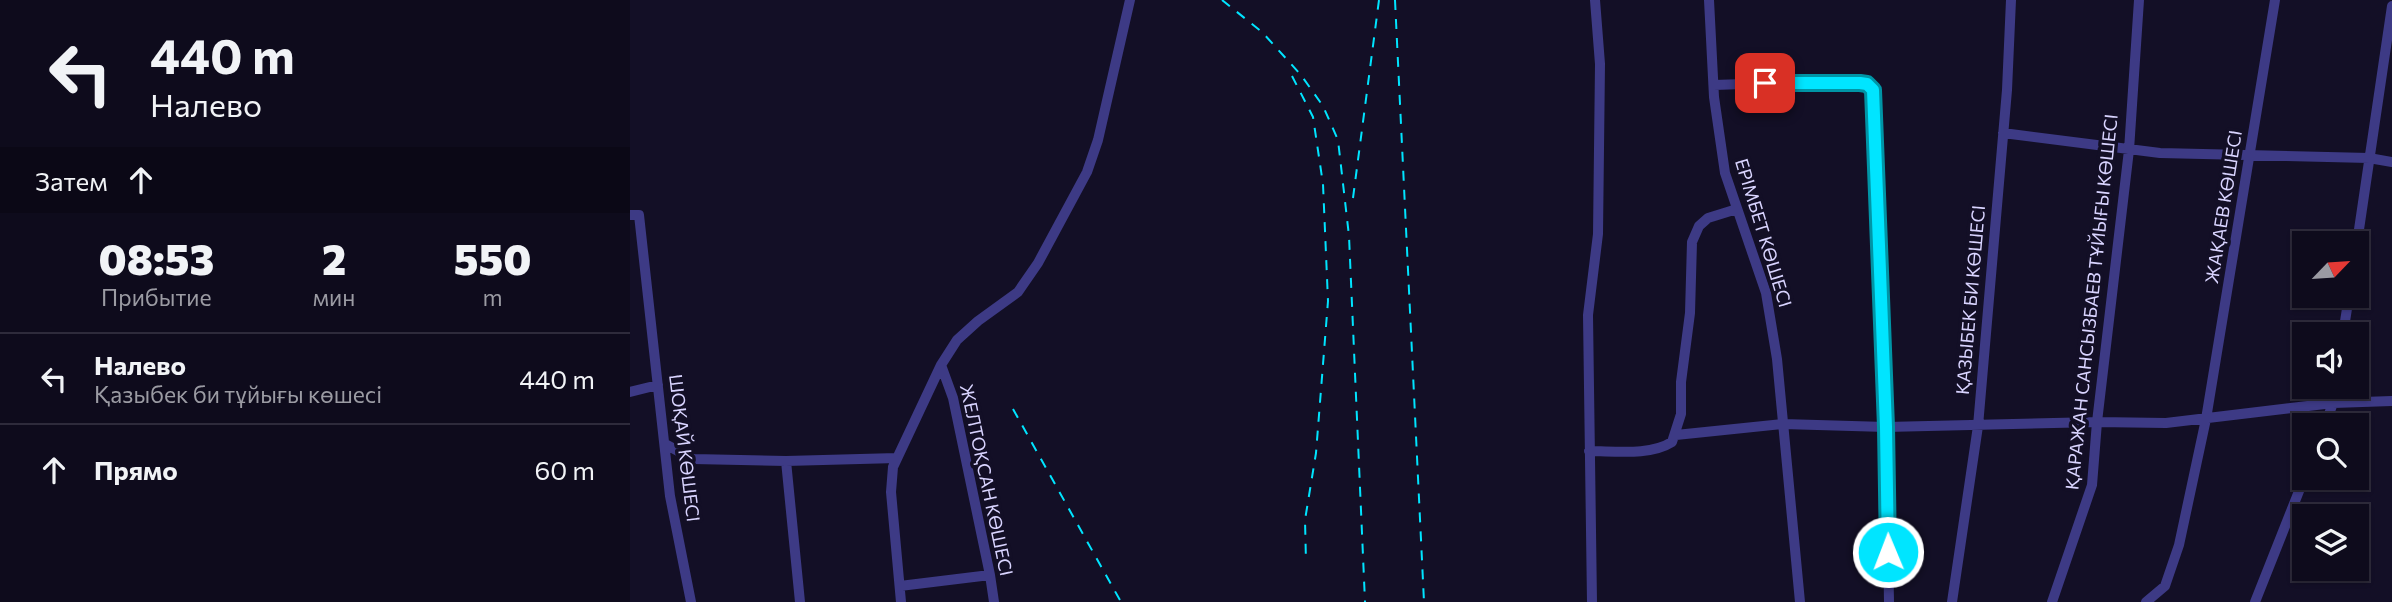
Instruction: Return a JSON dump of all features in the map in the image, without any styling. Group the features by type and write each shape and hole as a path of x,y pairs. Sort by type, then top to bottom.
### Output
{"street":[{"path":"901,602 891,492 893,467 941,365 957,340 1017,292 1038,262 1087,172 1098,140 1130,0"},
{"path":"1592,602 1588,315 1598,234 1600,64 1595,0"},
{"name":"ЕРІМБЕТ КӨШЕСІ","path":"1709,0 1718,133 1725,173 1766,293 1777,359 1800,602"},
{"name":"ҚАЗЫБЕК БИ КӨШЕСІ","path":"1952,602 1978,426 2003,134 2011,0"},
{"name":"ҚАРАЖАН САНСЫЗБАЕВ ТҰЙЫҒЫ КӨШЕСІ","path":"2052,602 2092,485 2129,150 2139,0"},
{"name":"ЖАҚАЕВ КӨШЕСІ","path":"2146,602 2165,586 2179,545 2206,419 2276,0"},
{"path":"2359,231 2392,6"},
{"path":"1714,85 1860,83 1867,84 1873,90 1886,427 1889,602"},
{"path":"2003,134 2160,153 2369,158 2392,162"},
{"path":"1589,451 1663,448 1672,442 1681,414 1681,383 1690,313 1692,242 1699,226 1708,218 1737,209"},
{"name":"ШОҚАЙ КӨШЕСІ","path":"634,215 658,385 670,496 691,602"},
{"name":"ЖЕЛТОҚСАН КӨШЕСІ","path":"941,365 953,398 990,575 993,602"},
{"path":"630,391 658,385"},
{"path":"2329,413 2334,399"},
{"path":"1676,435 1783,424 1886,427 2166,423 2333,403 2392,401"},
{"path":"665,444 693,459 786,461 897,458"},
{"path":"786,461 800,602"},
{"path":"2255,602 2299,490"},
{"path":"900,586 990,575"}],"railway":[{"path":"1222,0 1262,32 1301,75 1323,106 1338,140 1349,236 1365,602"},
{"path":"1353,198 1379,0"},
{"path":"1395,0 1424,602"},
{"path":"1292,76 1313,117 1323,184 1328,301 1316,453 1305,520 1306,562"},
{"path":"1013,409 1121,602"}],"route":[{"path":"1765,83 1837,81 1867,84 1873,90 1888,552"}]}
